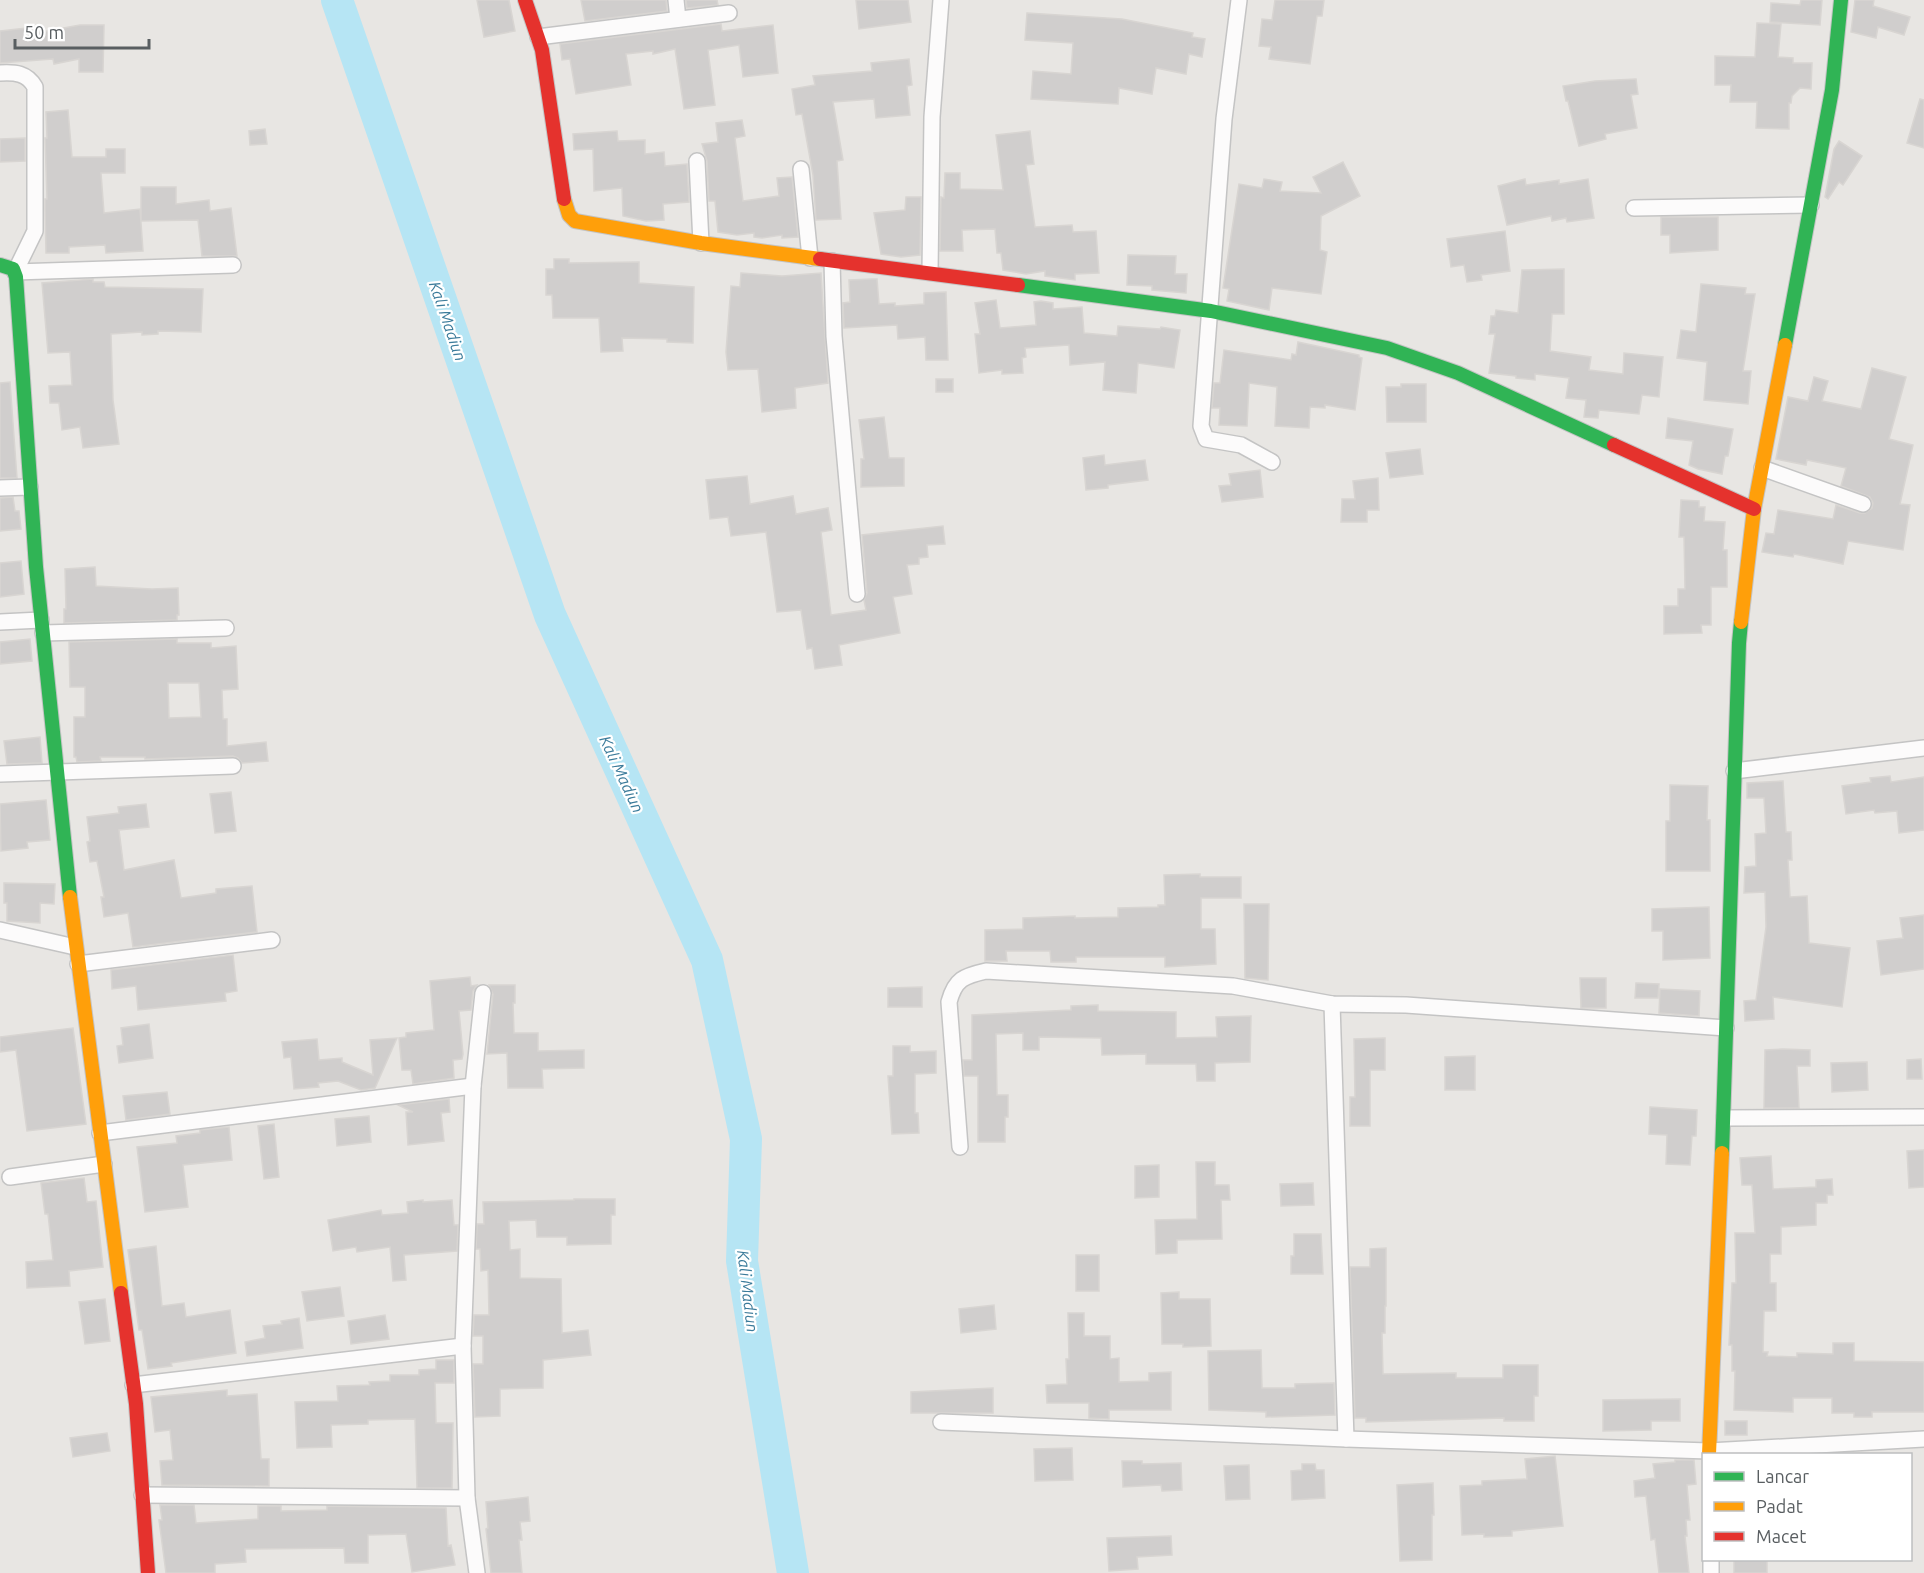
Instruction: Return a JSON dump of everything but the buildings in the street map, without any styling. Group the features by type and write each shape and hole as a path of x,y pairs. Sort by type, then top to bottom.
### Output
{"street":[{"path":"525,0 542,50 564,201 569,215 575,221 700,243 1211,311 1387,348 1458,373 1754,509"},
{"path":"676,0 678,19"},
{"path":"930,272 932,117 941,0"},
{"path":"1239,0 1224,119 1201,426 1206,439 1241,446 1272,462"},
{"path":"1709,1453 1724,1118 1739,643 1754,509 1832,90 1841,0"},
{"path":"538,37 729,13"},
{"path":"0,73 18,73 30,79 35,87 35,231 15,272 30,487 56,772 75,947 133,1384 148,1573"},
{"path":"698,161 700,243"},
{"path":"801,169 810,258"},
{"path":"1634,208 1811,205"},
{"path":"832,261 834,336 857,594"},
{"path":"0,265 11,268 15,272 233,265"},
{"path":"1762,468 1863,504"},
{"path":"0,488 30,487"},
{"path":"0,622 42,627 226,627"},
{"path":"1734,771 1924,748"},
{"path":"0,774 233,766"},
{"path":"0,930 75,947"},
{"path":"78,964 272,940"},
{"path":"960,1148 949,1002 952,989 959,980 986,971 1233,986 1332,1004 1406,1005 1726,1028"},
{"path":"477,1573 467,1498 463,1346 473,1086 483,993"},
{"path":"1332,1004 1346,1439"},
{"path":"100,1133 473,1086"},
{"path":"1724,1118 1924,1117"},
{"path":"10,1177 104,1164"},
{"path":"133,1384 463,1346"},
{"path":"941,1422 1709,1453 1924,1439"},
{"path":"142,1495 467,1498"}],"waterway":[{"name":"Kali Madiun","path":"337,0 550,615 707,960 746,1139 742,1261 793,1573"}],"traffic: fast":[{"path":"1785,345 1832,90 1841,0"},
{"path":"0,265 13,269 16,277 36,567 70,897"},
{"path":"1018,285 1211,311 1387,348 1458,373 1614,445"},
{"path":"1722,1153 1741,622"}],"traffic: slow":[{"path":"564,199 569,215 575,221 701,243 820,259"},
{"path":"1741,622 1754,509 1785,345"},
{"path":"70,897 121,1293"},
{"path":"1709,1453 1722,1153"}],"traffic: jam":[{"path":"525,0 542,50 564,199"},
{"path":"820,259 1018,285"},
{"path":"1614,445 1754,509"},
{"path":"121,1293 136,1404 148,1573"}]}
